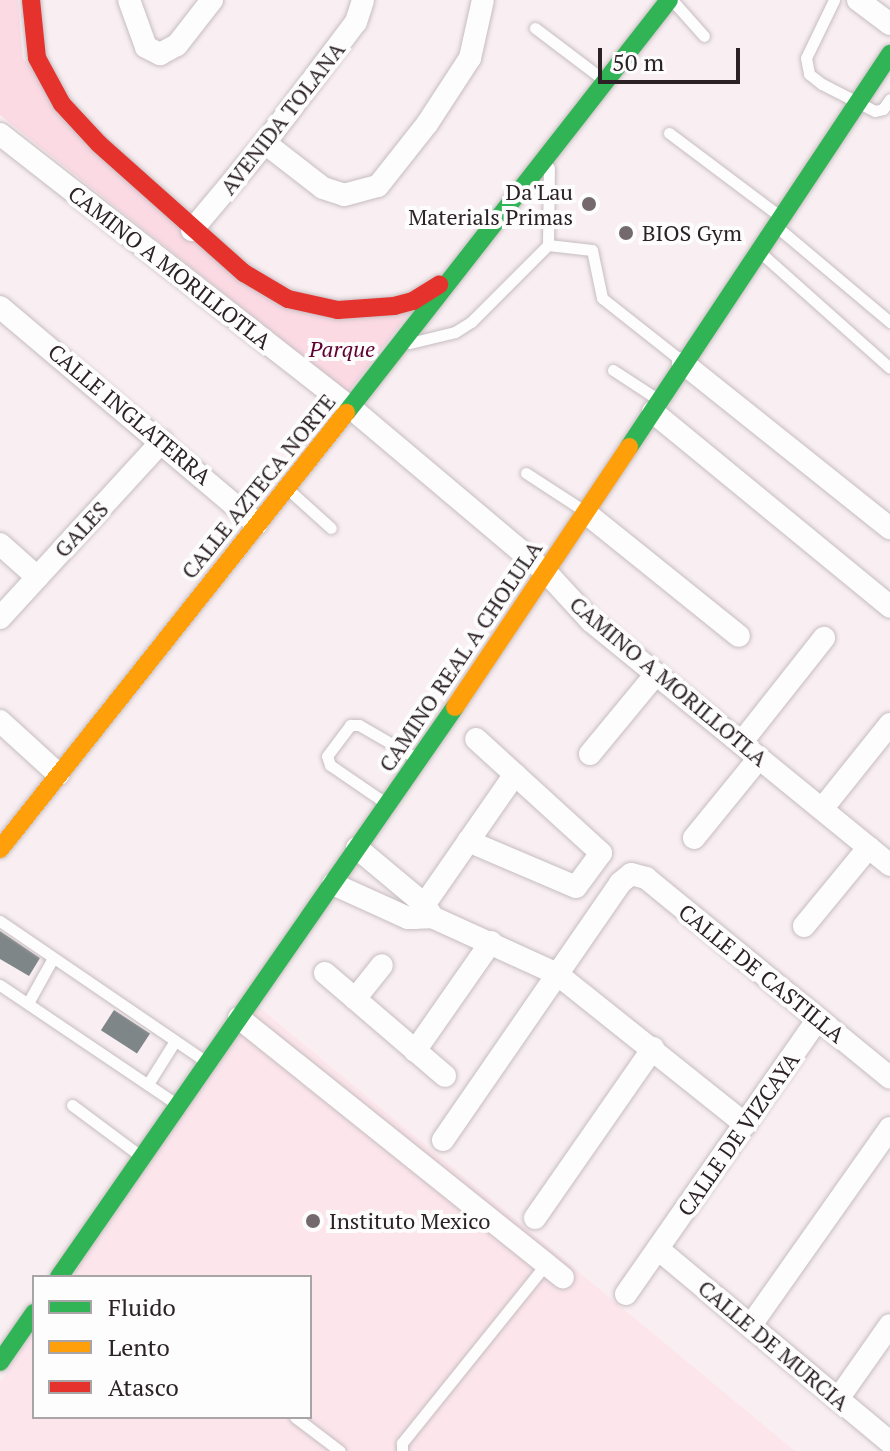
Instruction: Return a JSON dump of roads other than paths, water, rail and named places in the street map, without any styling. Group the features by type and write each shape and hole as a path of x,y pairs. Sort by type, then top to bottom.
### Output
{"main road":[{"path":"31,0 37,58 62,104 99,144 192,230 244,273 288,299 325,309 394,306 413,301 461,268"},
{"name":"CALLE AZTECA NORTE","path":"0,849 671,0"},
{"name":"CAMINO REAL A CHOLULA","path":"60,1275 547,573 683,363 889,57"},
{"path":"0,1361 32,1316"}],"street":[{"path":"129,0 146,47 160,54 177,45 212,0"},
{"name":"AVENIDA TOLANA","path":"192,230 265,143 356,22 363,0"},
{"path":"265,143 323,188 344,195 378,186 427,124 470,58 483,0"},
{"path":"858,0 890,24"},
{"name":"CAMINO A MORILLOTLA","path":"0,134 351,408 547,573 591,621 890,865"},
{"name":"CALLE INGLATERRA","path":"0,307 257,524"},
{"path":"683,363 890,528"},
{"path":"656,406 890,607"},
{"name":"GALES","path":"0,618 162,441"},
{"path":"586,513 739,636"},
{"path":"0,544 37,577"},
{"path":"694,838 824,638"},
{"path":"590,754 656,674"},
{"path":"0,721 58,774"},
{"path":"822,809 890,724"},
{"path":"468,841 576,887 601,853 597,846 476,739"},
{"path":"424,913 468,841 515,774"},
{"path":"804,926 869,847"},
{"path":"357,848 403,888 424,913"},
{"name":"CALLE DE CASTILLA","path":"557,974 620,883 631,874 646,878 890,1078"},
{"path":"333,884 390,909 424,913 557,974 745,1124"},
{"path":"390,909 403,888"},
{"path":"415,1051 491,942"},
{"path":"355,999 382,965"},
{"path":"325,973 445,1076"},
{"path":"443,1140 557,974"},
{"path":"239,1018 555,1271"},
{"name":"CALLE DE VIZCAYA","path":"626,1294 818,1019"},
{"path":"535,1218 653,1048"},
{"path":"751,1325 890,1128"},
{"name":"CALLE DE MURCIA","path":"658,1249 890,1442"},
{"path":"838,1399 890,1325"}],"lane":[{"path":"671,0 704,36"},
{"path":"834,0 806,58 809,74 822,84 879,111 890,99"},
{"path":"535,28 605,81"},
{"path":"669,133 778,221 890,322"},
{"path":"398,346 455,332 471,322 548,245 550,152"},
{"path":"548,245 592,250 598,293 683,363"},
{"path":"758,251 890,368"},
{"path":"613,370 656,406"},
{"path":"526,473 586,513"},
{"path":"286,488 331,528"},
{"path":"387,804 330,765 327,756 350,725 359,725 419,759"},
{"path":"0,921 208,1063"},
{"path":"28,1003 53,958"},
{"path":"0,985 178,1105"},
{"path":"148,1084 175,1041"},
{"path":"72,1105 142,1157"},
{"path":"402,1451 402,1443 555,1271"},
{"path":"298,1419 340,1451"}],"place":[{"name":"Da'Lau Materials Primas","path":"589,204"},
{"name":"BIOS Gym","path":"626,233"},
{"name":"Instituto Mexico","path":"313,1221"}],"park label":[{"name":"Parque","path":"342,349"}]}
